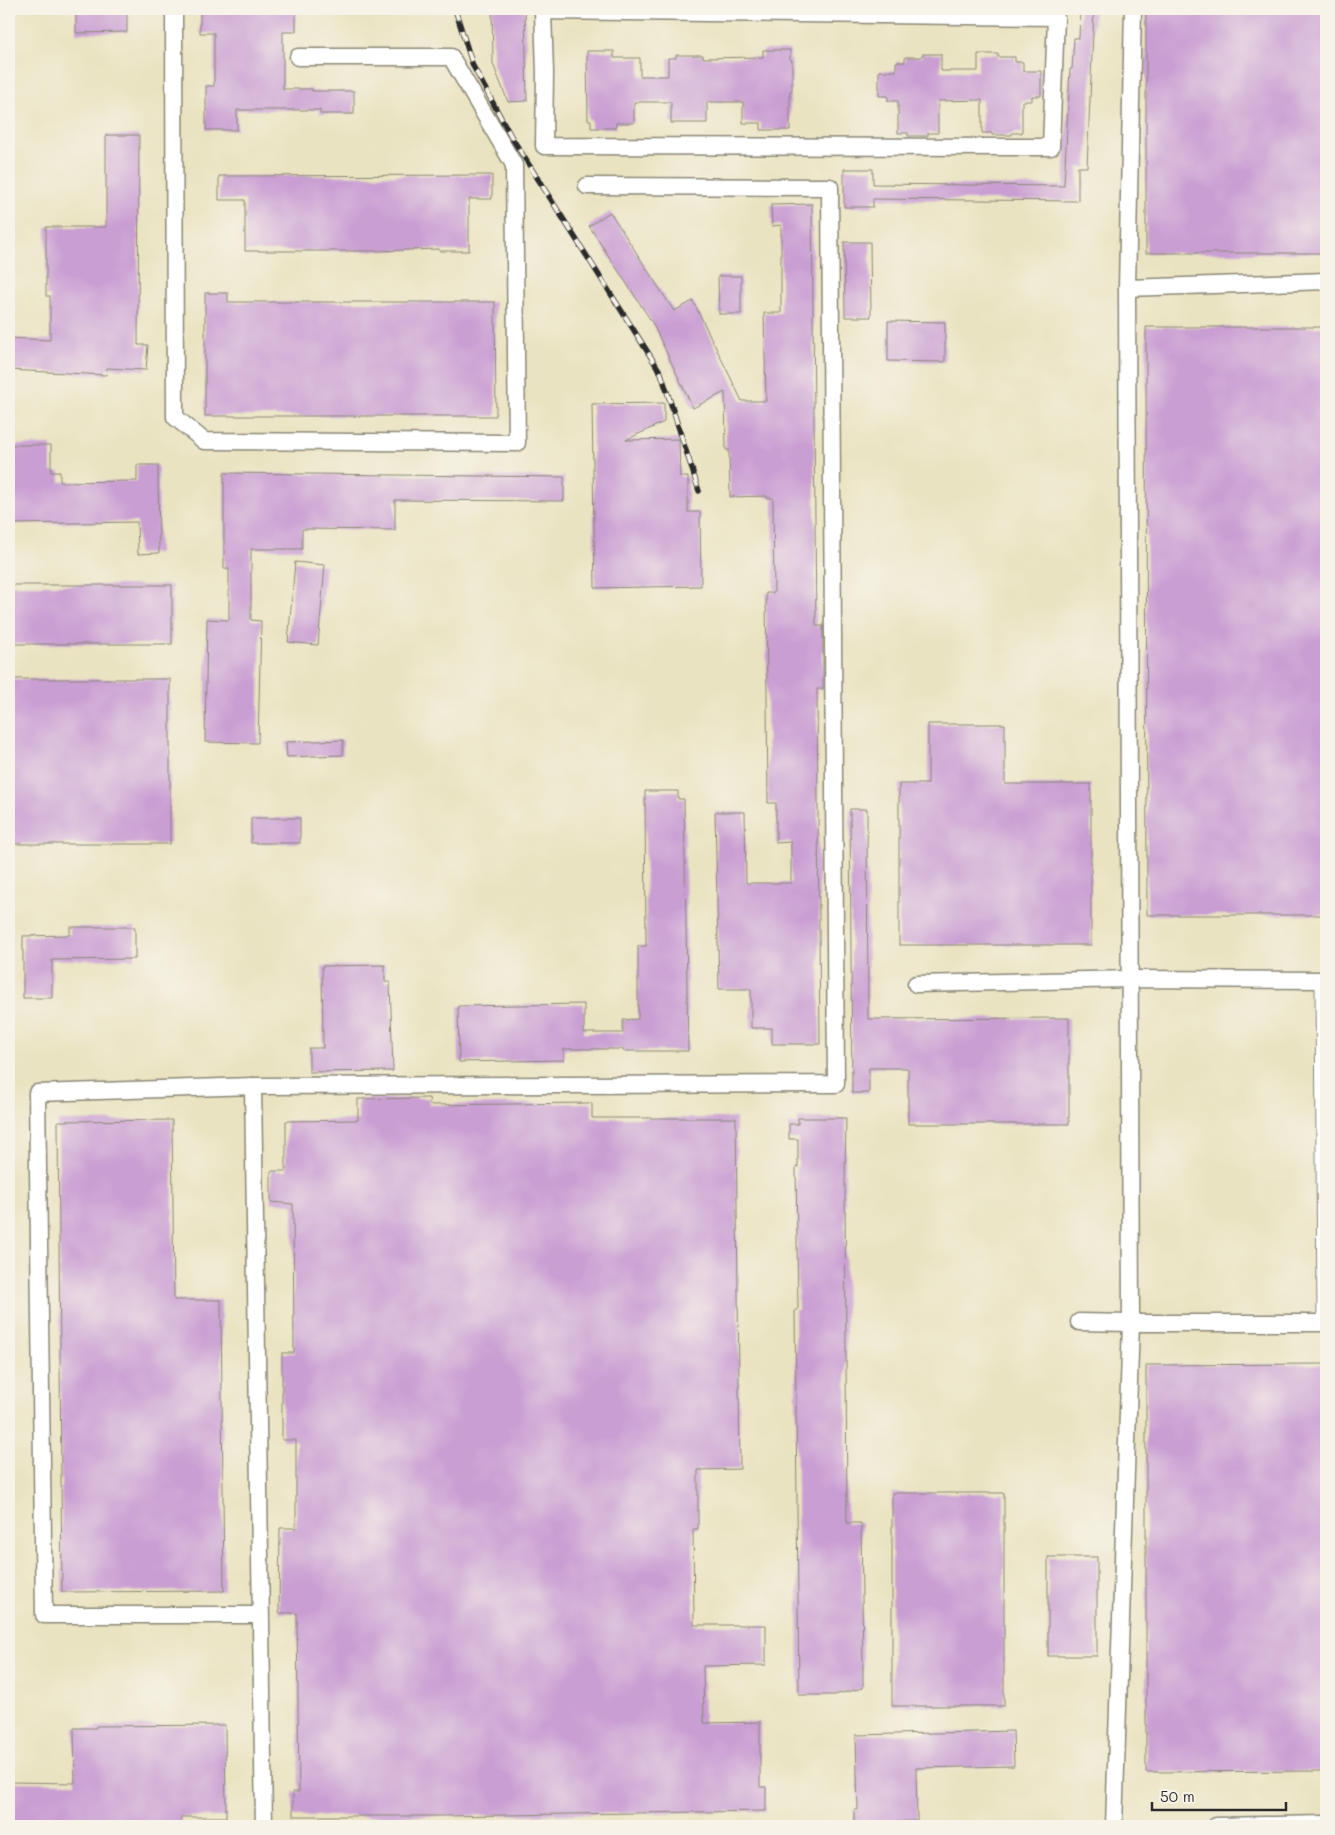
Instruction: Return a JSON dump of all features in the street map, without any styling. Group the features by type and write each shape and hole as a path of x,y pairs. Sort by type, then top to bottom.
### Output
{"street":[{"path":"174,9 175,416 204,441 516,443 514,165 451,58 298,57"},
{"path":"1114,1826 1131,1324 1128,288 1133,9"},
{"path":"543,10 1056,17 1050,147 544,146 545,73 543,10"},
{"path":"261,1615 44,1615 38,1093 253,1086 836,1084 830,187 587,186"},
{"path":"1128,288 1326,281"},
{"path":"916,984 1130,979 1323,980"},
{"path":"253,1086 264,1826"},
{"path":"1079,1322 1131,1324 1324,1322"},
{"path":"1216,1826 1326,1824"}],"lane":[{"path":"1323,980 1324,1322"}],"building":[{"path":"76,9 127,9 127,32 76,33"},
{"path":"200,9 296,9 296,32 283,32 283,89 354,91 354,114 320,114 320,110 237,110 237,130 206,130 206,86 214,86 214,33 200,33"},
{"path":"492,9 525,9 527,101 508,102 493,64"},
{"path":"1080,9 1094,9 1087,167 1078,167 1078,201 873,199 873,207 844,207 844,169 873,169 873,184 1064,186 1070,69 1072,69 1074,38 1079,38"},
{"path":"1146,11 1326,11 1326,253 1146,253"},
{"path":"763,50 790,50 790,60 792,60 792,91 790,91 790,130 761,130 761,123 743,123 743,102 707,102 707,123 671,123 671,102 634,102 634,123 616,123 616,128 591,128 591,120 588,120 587,51 614,51 614,58 640,58 640,76 668,76 668,58 676,58 676,55 703,55 703,58 763,57"},
{"path":"922,54 941,54 941,71 978,71 978,54 998,54 998,57 1015,57 1015,62 1023,62 1023,71 1041,71 1041,96 1032,96 1032,101 1022,101 1022,133 992,135 992,133 982,133 982,100 938,101 938,133 928,133 928,136 908,136 908,133 898,133 898,101 888,101 888,96 879,96 879,71 896,71 896,62 905,62 905,57 922,57"},
{"path":"106,135 139,135 138,345 148,345 146,370 107,368 106,375 9,370 9,338 50,340 50,296 46,296 46,227 106,227"},
{"path":"492,175 492,199 469,199 469,251 439,251 439,249 245,251 245,200 219,200 219,176"},
{"path":"812,204 816,626 823,626 823,689 817,689 820,1044 772,1044 772,1028 751,1028 751,989 719,989 715,812 745,812 746,883 791,883 791,842 776,843 776,803 768,803 766,593 774,593 773,498 767,498 767,496 730,497 729,450 726,450 725,392 693,408 652,322 589,226 610,212 674,311 693,301 742,401 766,401 764,313 781,313 781,225 772,226 771,205"},
{"path":"844,242 870,242 871,317 845,317"},
{"path":"718,276 741,276 741,314 719,314"},
{"path":"205,293 228,293 228,302 495,302 496,416 205,416"},
{"path":"888,321 945,322 945,362 888,361"},
{"path":"1146,327 1326,327 1326,915 1147,915"},
{"path":"664,403 664,422 626,440 679,439 680,477 688,477 688,512 700,512 701,586 595,588 592,404"},
{"path":"9,445 51,445 51,472 60,472 60,482 137,481 137,465 158,465 159,553 138,554 137,522 9,524"},
{"path":"224,473 564,477 564,501 395,500 395,530 302,529 302,549 251,549 251,620 261,621 258,743 205,742 207,619 229,620 229,569 224,569"},
{"path":"295,562 325,565 318,645 288,642"},
{"path":"9,585 172,585 172,644 9,644"},
{"path":"9,679 170,679 170,844 9,844"},
{"path":"928,724 1005,724 1005,784 1091,784 1091,945 899,945 899,784 928,784"},
{"path":"343,740 343,755 287,757 286,742"},
{"path":"645,791 678,791 678,799 684,799 688,1051 564,1049 564,1060 459,1062 458,1006 584,1004 584,1033 623,1033 623,1020 638,1019 638,946 646,946"},
{"path":"850,809 867,809 868,1019 1069,1018 1069,1124 908,1124 908,1068 869,1068 869,1093 852,1093"},
{"path":"251,818 300,818 300,843 251,843"},
{"path":"70,927 135,927 135,959 52,960 52,998 23,998 23,936 70,935"},
{"path":"385,965 385,982 390,982 393,1071 309,1072 309,1048 323,1048 322,966"},
{"path":"429,1098 430,1105 592,1103 592,1118 736,1118 740,1469 698,1470 698,1529 693,1529 694,1625 766,1625 766,1665 703,1666 704,1723 760,1722 760,1787 766,1787 766,1811 440,1816 293,1816 293,1792 299,1792 297,1613 279,1613 280,1528 296,1528 296,1440 282,1440 282,1353 294,1353 293,1204 271,1202 271,1171 286,1171 286,1121 358,1120 358,1099"},
{"path":"798,1118 846,1118 847,1523 861,1523 863,1688 834,1695 799,1695 795,1310 798,1310 796,1167 798,1167 798,1139 789,1139 789,1124 798,1124"},
{"path":"172,1120 174,1300 221,1300 224,1591 62,1592 58,1121"},
{"path":"1326,1364 1326,1771 1146,1772 1146,1365"},
{"path":"892,1493 1004,1493 1004,1706 892,1706"},
{"path":"1048,1557 1097,1557 1097,1656 1048,1656"},
{"path":"225,1725 226,1817 181,1817 181,1826 9,1826 9,1782 75,1783 74,1728 96,1728 96,1726"},
{"path":"1013,1731 1014,1766 916,1768 917,1821 871,1823 871,1826 854,1826 854,1810 858,1810 856,1735"}],"railway":[{"path":"455,9 473,66 512,138 661,373 699,491"}]}
